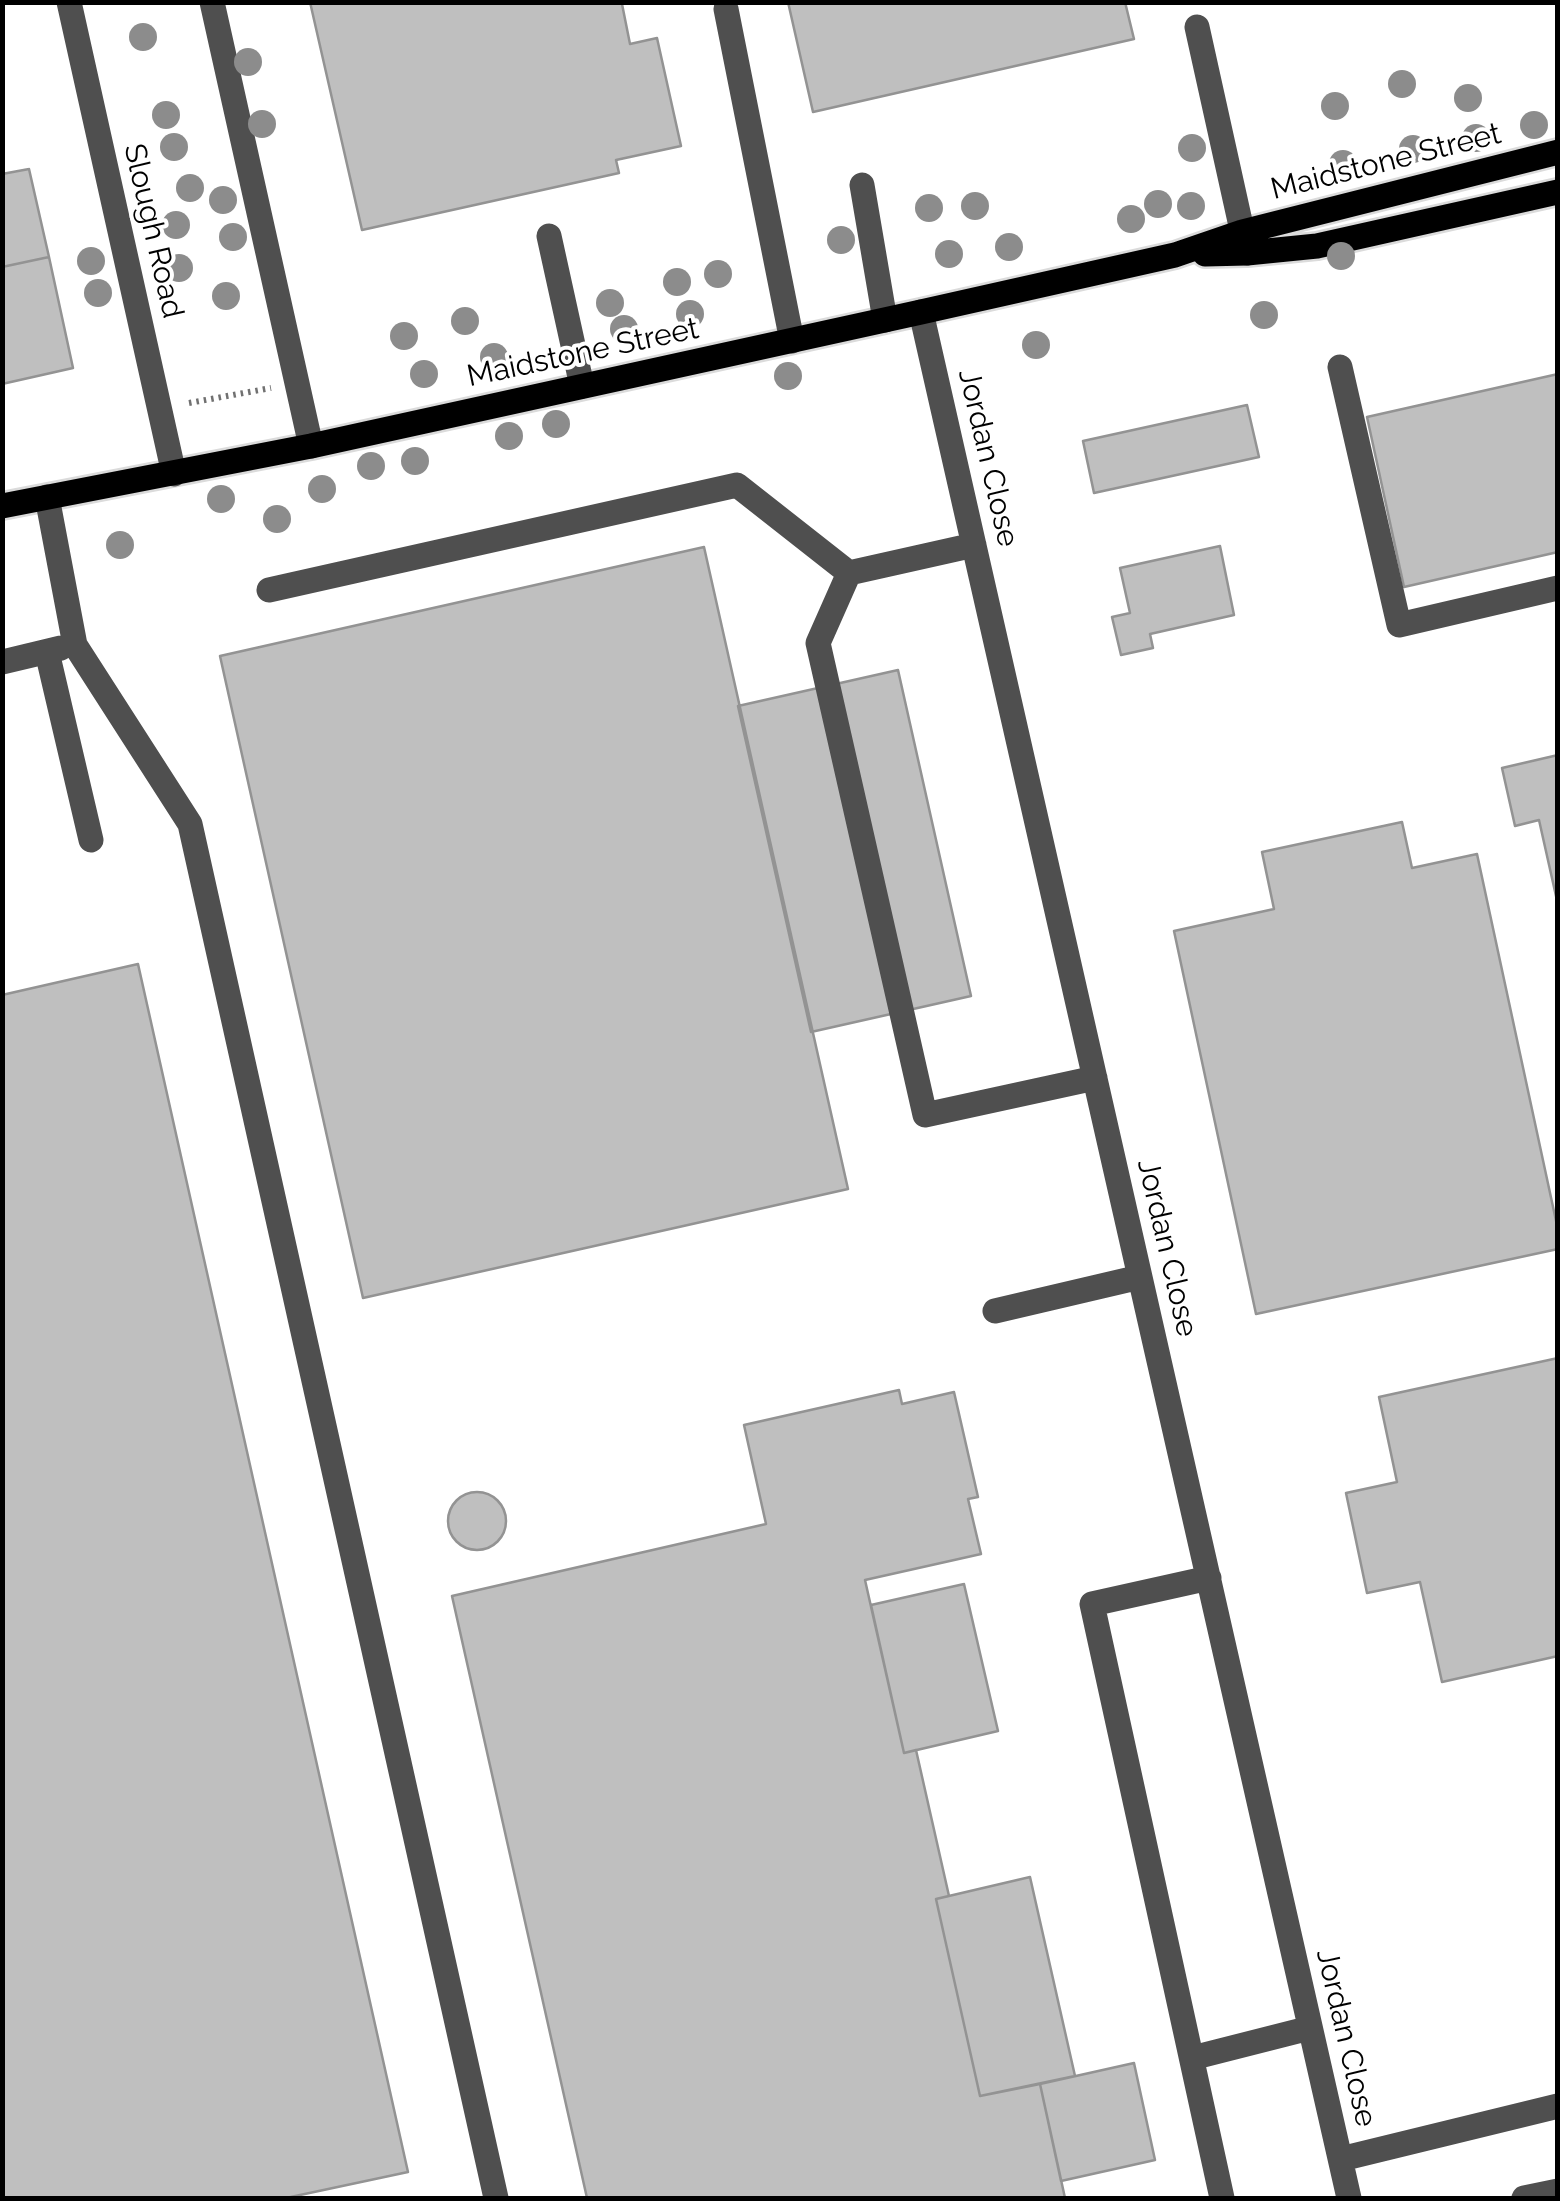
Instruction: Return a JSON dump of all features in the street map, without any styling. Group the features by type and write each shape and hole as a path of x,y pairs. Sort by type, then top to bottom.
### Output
{"main road":[{"name":"Maidstone Street","path":"2,506 311,446 1175,254 1245,242 1558,152"},
{"name":"Maidstone Street","path":"1245,242 1316,246 1558,192"}],"street":[{"name":"Slough Road","path":"68,2 174,474"},
{"path":"212,2 311,446"},
{"path":"726,9 792,341"},
{"path":"1197,28 1245,242"},
{"path":"862,185 886,320"},
{"path":"549,236 582,386"},
{"name":"Jordan Close","path":"921,312 1350,2198"},
{"path":"1340,367 1398,625 1558,588"},
{"path":"269,590 737,485 849,573"},
{"path":"47,498 75,645 190,824 496,2198"},
{"path":"849,573 974,546"},
{"path":"849,573 818,643 924,1115 1095,1078"},
{"path":"2,662 75,645"},
{"path":"48,652 91,840"},
{"path":"995,1311 1140,1277"},
{"path":"1208,1578 1092,1604 1222,2198"},
{"path":"1192,2058 1310,2028"},
{"path":"1340,2159 1558,2106"},
{"path":"1524,2198 1558,2191"}],"path":[{"path":"159,409 297,382"}],"building":[{"path":"310,2 628,2 622,4 630,44 657,38 681,146 616,160 619,173 362,230"},
{"path":"788,2 1125,2 1134,39 813,112"},
{"path":"29,169 49,257 2,267 2,174"},
{"path":"49,257 73,368 2,384 2,267"},
{"path":"1558,374 1558,552 1404,587 1367,417"},
{"path":"1247,405 1259,457 1094,493 1083,441"},
{"path":"1220,546 1234,615 1150,634 1153,648 1121,655 1112,617 1130,613 1120,568"},
{"path":"704,547 848,1189 363,1298 220,656"},
{"path":"898,670 971,996 811,1032 738,706"},
{"path":"1558,755 1558,905 1539,820 1515,826 1502,768"},
{"path":"1402,822 1412,868 1477,854 1558,1230 1558,1249 1256,1314 1174,931 1274,909 1262,852"},
{"path":"138,964 408,2172 286,2198 2,2198 2,995"},
{"path":"1558,1358 1558,1656 1442,1682 1420,1582 1367,1593 1346,1493 1397,1482 1379,1397"},
{"path":"899,1390 902,1404 954,1392 978,1497 968,1499 981,1554 865,1580 904,1753 916,1750 949,1896 936,1899 980,2096 1040,2084 1065,2198 587,2198 452,1596 766,1524 744,1425"},
{"path":"477,1492 498,1500 506,1521 498,1542 477,1550 456,1542 448,1521 456,1500"},
{"path":"964,1584 998,1731 904,1753 871,1605"},
{"path":"1030,1877 1075,2076 980,2096 936,1899"},
{"path":"1134,2063 1155,2160 1061,2181 1040,2084"}]}
